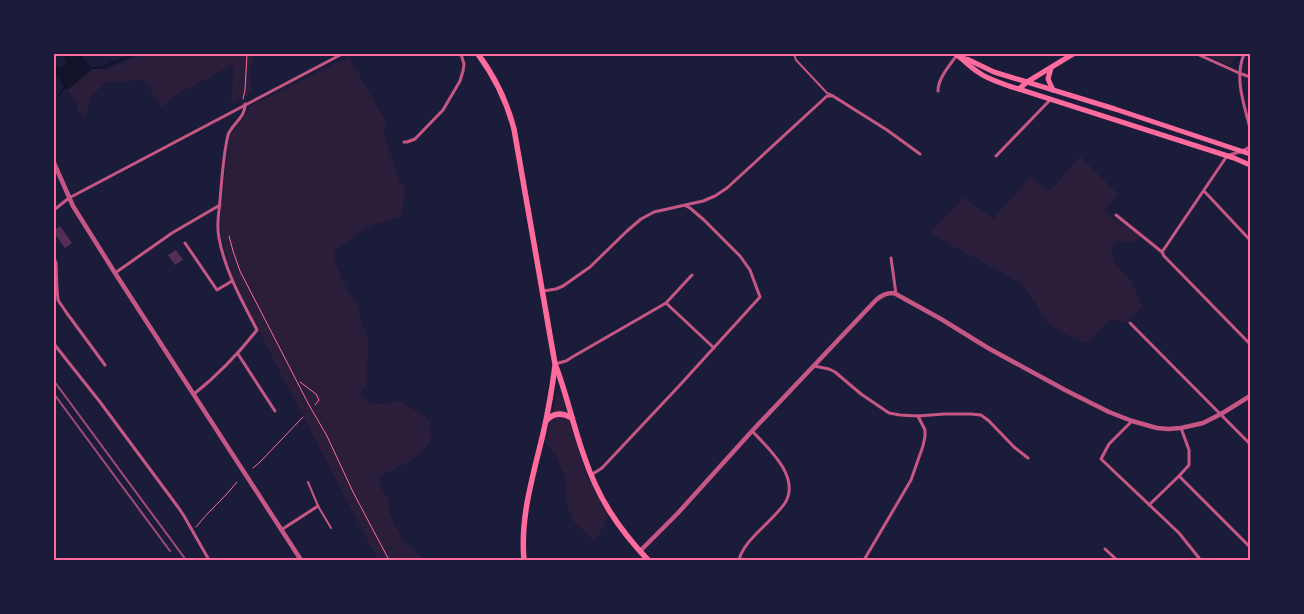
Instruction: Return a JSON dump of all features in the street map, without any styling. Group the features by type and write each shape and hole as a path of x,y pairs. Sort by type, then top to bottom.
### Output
{"main road":[{"path":"478,54 499,88 512,121 555,364 563,384 583,455 601,497 614,520 648,560"},
{"path":"1019,89 1027,82 1073,54"},
{"path":"958,56 994,72 1250,154"},
{"path":"958,56 984,76 1050,100 1188,144 1230,155 1250,165"},
{"path":"1051,67 1048,79 1053,90"},
{"path":"1112,119 1115,110"},
{"path":"1166,136 1169,127"},
{"path":"1188,144 1191,134"},
{"path":"524,560 525,512 546,422 555,364"},
{"path":"546,422 548,418 557,414 564,414 572,418"}],"street":[{"path":"54,210 69,198 342,54"},
{"path":"404,142 415,139 443,110 463,71 464,64 461,54"},
{"path":"1197,54 1250,77"},
{"path":"1244,54 1239,73 1250,128"},
{"path":"938,91 947,69 958,56"},
{"path":"543,291 563,286 590,267 641,219 654,212 703,201 727,188 827,96 833,96 887,130 920,154"},
{"path":"996,156 1050,100"},
{"path":"193,394 238,354 257,330 232,281 218,236 217,219 228,135 245,110 245,104"},
{"path":"1162,252 1220,165 1230,155 1244,151 1250,146"},
{"path":"54,163 69,198 115,274 301,560"},
{"path":"1204,191 1250,240"},
{"path":"115,274 172,233 220,205"},
{"path":"591,475 602,468 760,297 750,270 740,256 704,220 685,206"},
{"path":"1116,215 1162,252 1250,344"},
{"path":"185,243 217,290 232,281"},
{"path":"54,258 56,263 58,300 105,365"},
{"path":"891,258 896,294"},
{"path":"555,364 566,361 666,303 692,275"},
{"path":"640,551 678,513 752,431 876,300 884,294 896,294 988,348 1109,412 1157,428 1181,428 1203,422 1221,414 1250,396"},
{"path":"666,303 714,348"},
{"path":"1130,323 1250,444"},
{"path":"54,344 178,507 209,560"},
{"path":"238,354 275,411"},
{"path":"814,366 835,372 861,394 889,413 918,416 981,415 990,421 1014,447 1028,458"},
{"path":"864,560 914,472 925,436 925,430 918,416"},
{"path":"1132,421 1109,444 1102,460 1179,533 1198,559"},
{"path":"1149,505 1189,465 1189,450 1181,428"},
{"path":"739,560 744,549 785,503 789,488 784,470 773,453 752,431"},
{"path":"1179,476 1250,547"},
{"path":"281,531 318,506"},
{"path":"1105,549 1117,560"}],"lane":[{"path":"794,54 796,60 827,93 833,96"},
{"path":"308,482 318,506 331,528"}],"path":[{"path":"245,104 243,100 247,54"},
{"path":"229,236 232,251 240,272 327,436 353,492 389,560"},
{"path":"300,382 318,396 319,400 315,405"},
{"path":"253,468 303,417"},
{"path":"192,531 237,482"}],"shaded area":[{"path":"67,54 81,54 93,69 67,90 54,74 54,67 57,65 59,68 64,67 66,64 64,57"},
{"path":"142,54 254,54 250,69 252,93 231,104 234,64 179,93 161,107 144,80 106,83 91,96 85,119 77,110 77,103 67,90 93,69 108,69"},
{"path":"1204,54 1238,54 1229,65"},
{"path":"349,57 387,123 382,127 401,185 405,186 401,216 363,230 334,252 335,262 349,293 358,303 362,324 368,338 367,385 360,395 370,403 383,404 398,401 430,420 430,440 422,452 409,462 381,475 380,479 382,489 390,500 389,512 404,542 424,560 378,560 241,296 227,260 220,223 229,137 250,106"},
{"path":"1080,156 1118,194 1104,211 1140,237 1135,243 1117,241 1111,249 1116,265 1130,279 1142,306 1127,323 1113,320 1108,321 1088,344 1063,333 1046,322 1024,285 929,233 964,197 993,219 1031,177 1050,191"},
{"path":"558,390 563,397 570,417 586,473 609,515 594,541 574,522 567,506 565,476 546,442"}],"building":[{"path":"60,226 72,243 65,248 54,233 54,230"},
{"path":"176,250 183,260 175,265 168,255"}],"waterway":[{"path":"90,68 100,68 134,54"},
{"path":"59,95 66,86"}],"railway":[{"path":"54,381 186,560"},
{"path":"54,394 170,551"}]}
